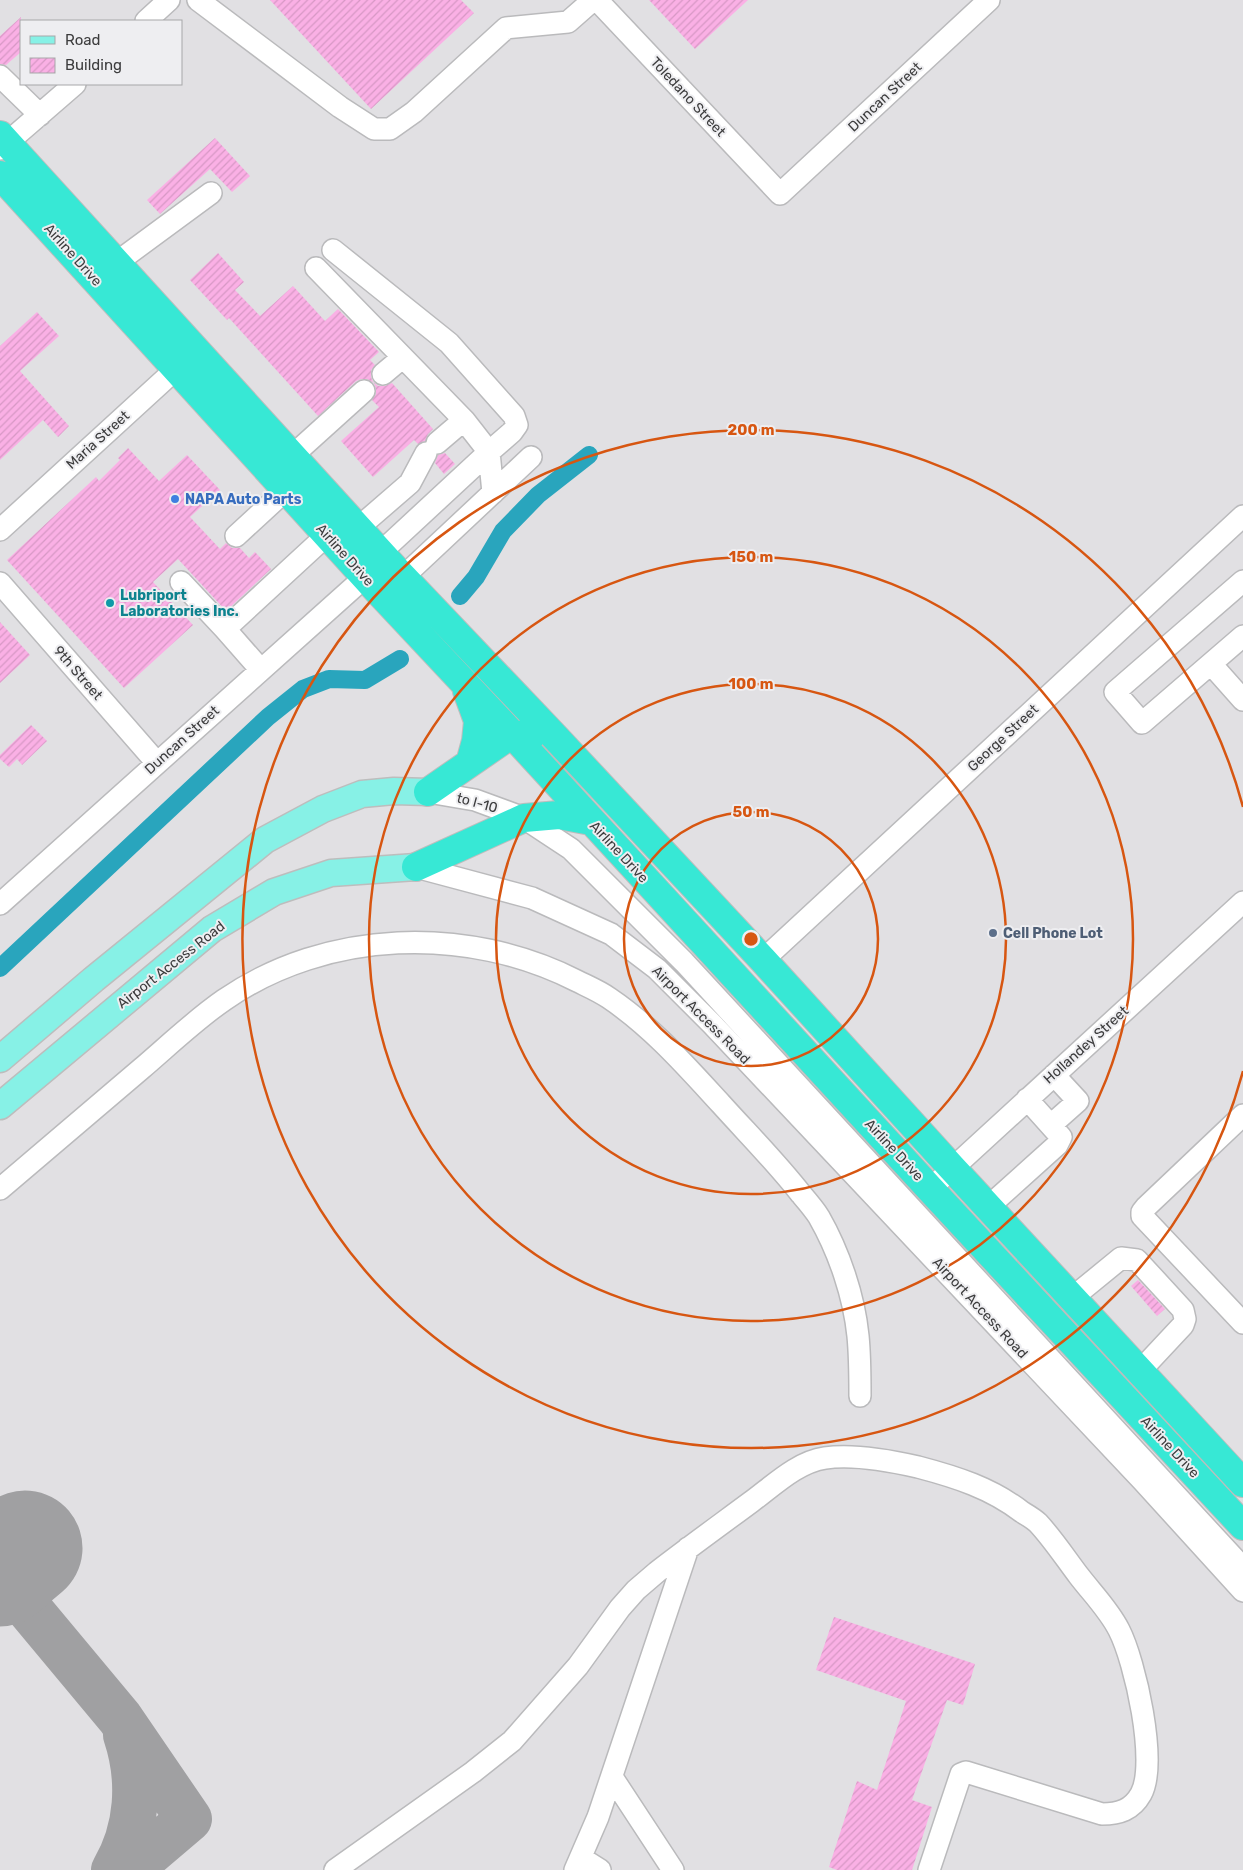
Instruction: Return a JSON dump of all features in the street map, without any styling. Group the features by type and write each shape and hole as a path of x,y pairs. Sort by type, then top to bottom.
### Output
{"highway":[{"name":"Airline Drive","path":"2,142 116,263 380,553 763,960 1243,1483"},
{"name":"Airline Drive","path":"0,175 591,822 1243,1526"},
{"path":"464,683 478,721 476,741 470,763"},
{"path":"428,792 512,734 556,738"},
{"path":"416,867 524,818 559,815 591,822"}],"main road":[{"path":"0,1060 109,967 265,840 324,809 362,794 428,792"},
{"name":"Airport Access Road","path":"0,1106 212,929 274,892 331,873 416,867"}],"street":[{"path":"147,20 169,0"},
{"path":"198,0 340,107 374,129 390,129 414,112 506,28 568,22 595,0"},
{"name":"Toledano Street","path":"595,0 780,194"},
{"name":"Duncan Street","path":"780,194 989,0"},
{"path":"0,76 40,115"},
{"path":"2,142 40,115 74,85"},
{"path":"116,263 211,193"},
{"path":"333,250 448,343 514,416 517,425 512,432 380,553"},
{"path":"316,268 464,420 490,452 493,493"},
{"name":"Maria Street","path":"0,530 196,351"},
{"path":"383,374 402,358"},
{"path":"292,456 364,392"},
{"path":"358,528 410,483 431,448 464,420"},
{"path":"403,577 531,457"},
{"path":"236,536 286,490"},
{"name":"George Street","path":"763,960 1243,516"},
{"path":"225,629 327,535"},
{"name":"Duncan Street","path":"0,904 366,577"},
{"path":"1243,581 1114,692 1142,723 1243,636"},
{"path":"181,582 261,670"},
{"name":"9th Street","path":"0,583 157,762"},
{"path":"1211,664 1243,700"},
{"name":"to I-10","path":"428,792 475,800 524,818"},
{"name":"Airport Access Road","path":"524,818 571,849 684,962 1243,1568"},
{"name":"Airport Access Road","path":"416,867 532,898 611,934 657,969 712,1024 1129,1467 1243,1592"},
{"name":"Hollandey Street","path":"930,1189 1243,902"},
{"path":"0,1189 190,1028 224,1001 258,980 300,962 351,948 397,942 455,944 516,956 555,970 597,991 639,1020 675,1054 788,1178 818,1216 832,1244 853,1302 858,1334 860,1396"},
{"path":"1051,1125 1078,1101 1054,1075"},
{"path":"988,1207 1057,1145 1061,1137 1027,1099"},
{"path":"1243,1115 1146,1207 1142,1212 1142,1216 1243,1323"},
{"path":"1072,1298 1121,1258 1138,1260 1183,1310 1185,1319 1184,1326 1140,1371"},
{"path":"335,1870 473,1772 512,1741 573,1672 620,1608 636,1590 688,1548 795,1470 825,1458 883,1460 948,1475 984,1488 1012,1504 1037,1523 1103,1607 1119,1629 1132,1665 1142,1714 1147,1765 1145,1782 1135,1803 1125,1811 1115,1814 1102,1814 966,1772 961,1774 929,1870"},
{"path":"600,1870 578,1864 598,1817 612,1777 688,1548"},
{"path":"612,1777 673,1870"}],"building":[{"path":"270,0 461,0 474,13 371,109"},
{"path":"649,0 748,0 695,49"},
{"path":"21,17 20,53 6,65 0,64 0,36"},
{"path":"215,138 250,176 232,192 210,169 160,214 147,200"},
{"path":"218,253 244,282 235,290 260,316 293,286 325,321 338,309 379,352 370,360 375,365 371,370 373,382 378,386 392,383 433,429 425,441 418,444 414,440 373,477 341,441 379,407 372,400 376,394 374,383 367,379 356,381 318,416 229,318 227,320 190,280"},
{"path":"37,312 59,336 20,371 69,426 58,437 43,420 0,460 0,346"},
{"name":"Lubriport Laboratories Inc.","path":"128,448 159,481 187,455 220,490 190,517 220,549 226,543 232,548 240,548 249,558 255,552 271,569 226,611 178,559 153,582 193,625 124,688 7,560 96,477 99,481 120,460 118,458"},
{"path":"445,453 455,464 444,474 435,463 438,455"},
{"path":"0,622 30,655 0,683"},
{"path":"31,725 47,741 22,765 17,759 9,767 0,759 0,755"},
{"path":"1138,1280 1165,1309 1157,1316 1131,1286"},
{"path":"834,1617 975,1664 963,1705 947,1700 912,1800 932,1807 912,1870 837,1870 829,1867 857,1781 877,1790 906,1701 816,1670"}],"waterway":[{"path":"460,596 476,577 503,531 538,495 589,455"},
{"path":"0,968 268,717 303,689 329,679 365,680 400,659"}],"taxiway":[{"path":"0,1574 120,1718 189,1819 129,1870"},
{"path":"114,1870 128,1838 135,1804 134,1769 126,1735"}],"runway":[{"path":"0,1569 25,1548"}],"place":[{"name":"NAPA Auto Parts","path":"175,499"},
{"name":"Lubriport Laboratories Inc.","path":"110,603"},
{"name":"Cell Phone Lot","path":"993,933"}]}
